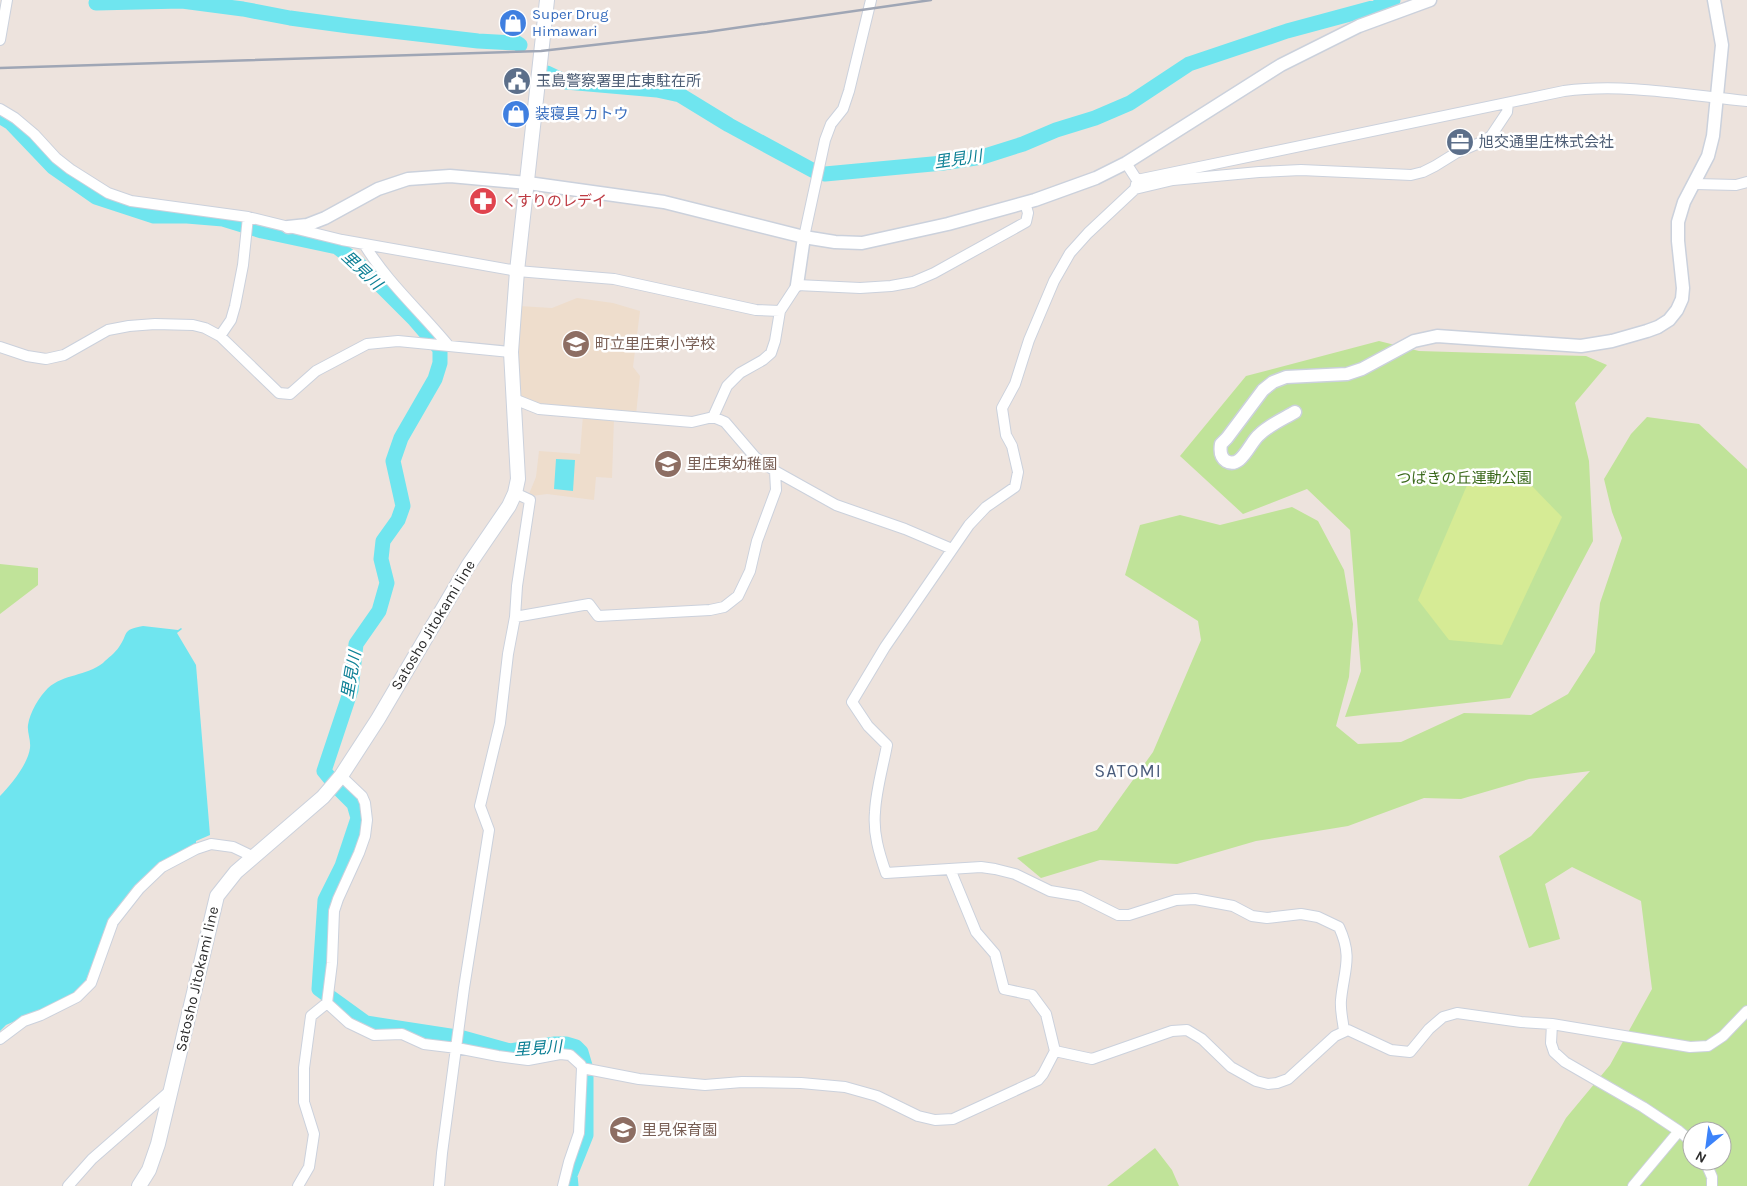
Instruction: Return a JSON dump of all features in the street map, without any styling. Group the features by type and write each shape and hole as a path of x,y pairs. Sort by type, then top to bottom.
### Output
{"main road":[{"name":"Satosho Jitokami line","path":"139,1186 154,1159 217,896 236,872 337,782 378,719 468,566 509,506 515,493 518,479 511,352 517,271 547,0"}],"street":[{"path":"0,40 6,0"},
{"path":"713,417 726,386 740,373 763,360 771,353 780,311 797,285 804,237 825,140 831,124 842,109 849,91 871,0"},
{"path":"288,227 307,225 326,218 378,189 408,179 450,176 528,183 664,202 804,237 835,242 862,243 948,224 1025,203 1096,178 1126,163 1281,65 1359,26 1430,0"},
{"path":"1295,412 1257,436 1242,458 1236,462 1230,463 1221,456 1221,444 1263,390 1273,382 1286,377 1347,374 1362,369 1414,341 1437,336 1581,346 1612,341 1658,327 1673,315 1682,299 1683,288 1678,222 1684,202 1708,156 1713,136 1722,45 1714,0"},
{"path":"1344,1031 1340,1002 1348,959 1346,941 1340,927 1318,917 1302,914 1267,918 1252,916 1232,906 1195,899 1176,900 1130,915 1118,915 1080,896 1050,891 1015,874 994,869 950,869 886,873 876,834 875,811 887,746 868,726 852,702 885,647 978,514 1015,486 1018,472 1012,446 1006,435 1002,408 1015,384 1029,340 1054,282 1070,252 1136,185 1564,91 1589,88 1630,88 1747,101"},
{"path":"1136,185 1259,172 1301,170 1411,175 1435,166 1456,153 1491,136 1507,112 1508,103"},
{"path":"0,109 15,118 34,134 56,158 70,169 108,192 146,204 248,217 364,244 517,271 614,279 756,310 780,311"},
{"path":"1126,163 1136,185"},
{"path":"1695,184 1736,185 1747,182"},
{"path":"797,285 860,288 913,282 934,273 1026,222 1028,213 1025,203"},
{"path":"220,336 231,320 235,306 243,265 248,217"},
{"path":"364,244 376,264 391,283 432,325 447,345"},
{"path":"0,347 27,356 46,358 64,355 108,330 155,324 193,325 205,328 220,336 279,393 290,394 316,371 368,344 398,341 511,352"},
{"path":"514,399 530,406 549,410 692,422 713,417 725,422 755,457 775,471 836,505 905,529 952,549"},
{"path":"515,618 589,604 598,616 710,610 724,607 738,596 750,571 757,541 776,490 775,471"},
{"path":"439,1186 464,988 489,830 480,806 500,723 530,500 515,493"},
{"path":"298,1186 309,1167 314,1134 304,1102 304,1068 311,1016 327,1003 332,963 334,911 359,853 365,836 367,820 365,803 362,796 337,782"},
{"path":"0,1039 24,1020 41,1015 77,997 91,983 113,922 139,889 162,867 196,849 211,844 233,847 254,857"},
{"path":"582,1068 639,1079 705,1085 742,1082 801,1083 845,1087 877,1096 918,1116 935,1120 953,1119 1038,1080 1055,1051 1046,1014 1032,994 1004,989 995,954 976,932 950,869"},
{"path":"327,1003 349,1023 374,1035 402,1034 424,1044 528,1060 560,1054 570,1055 582,1068 579,1133 563,1186"},
{"path":"1055,1051 1092,1058 1172,1031 1187,1030 1202,1039 1231,1067 1256,1081 1268,1084 1277,1083 1288,1078 1335,1036 1344,1031 1355,1032 1391,1050 1410,1052 1429,1029 1443,1017 1457,1013 1521,1022 1552,1024 1690,1047 1708,1046 1722,1036 1747,1011"},
{"path":"1552,1024 1551,1043 1554,1052 1565,1062 1643,1107 1682,1133"},
{"path":"68,1186 92,1159 171,1090"},
{"path":"1633,1186 1679,1130"},
{"path":"1709,1171 1712,1177 1712,1186"}],"shaded area":[{"name":"町立里庄東小学校","path":"577,298 613,303 640,311 633,367 640,376 636,415 531,405 518,398 515,361 519,306 552,308"},
{"path":"583,415 614,418 612,478 596,477 594,500 547,494 532,496 529,494 536,477 539,451 580,454"}],"green space":[{"name":"つばきの丘運動公園","path":"1379,341 1419,351 1586,356 1607,365 1575,403 1589,461 1593,541 1510,698 1345,717 1361,671 1350,530 1307,489 1243,514 1180,456 1246,376"},
{"path":"1647,417 1699,424 1747,469 1747,1186 1528,1186 1566,1118 1610,1065 1652,989 1641,901 1572,867 1545,884 1560,939 1529,948 1499,856 1531,836 1590,771 1529,779 1461,799 1424,798 1348,826 1256,841 1177,864 1100,860 1041,878 1017,858 1097,830 1153,752 1201,640 1198,621 1125,575 1140,525 1180,515 1220,525 1292,507 1318,521 1344,570 1353,624 1349,677 1336,726 1358,744 1401,742 1464,713 1531,715 1568,694 1595,652 1600,603 1622,538 1612,512 1604,479 1631,434"},
{"path":"1506,471 1529,483 1562,517 1502,645 1449,640 1418,600 1471,476"},
{"path":"0,564 38,568 38,585 0,614"},
{"path":"1155,1148 1172,1170 1179,1186 1107,1186"}],"water":[{"path":"556,459 575,460 573,491 554,489"},
{"path":"143,626 178,630 181,628 177,633 196,665 210,835 196,841 196,844 131,893 112,914 86,980 78,989 80,991 44,1012 40,1010 6,1025 0,1031 0,796 14,780 26,761 30,748 29,720 35,705 48,688 54,683 103,663 117,649 128,631"}],"waterway":[{"name":"里見川","path":"547,73 566,82 657,90 680,95 729,125 814,171 825,174 943,163 982,157 1095,118 1130,103 1189,64 1287,31 1376,7 1393,0"},
{"name":"里見川","path":"96,3 182,1 349,26 478,41 517,43 520,45"},
{"name":"里見川","path":"0,116 11,123 53,167 96,197 154,216 223,219 262,231 337,247 358,263 415,320 440,349 440,363 435,379 401,438 393,461 403,506 398,520 383,541 381,559 387,583 379,611 356,644 351,690 324,771 354,804 358,818 342,866 325,900 319,989 366,1023 463,1038 510,1051 555,1044 566,1044 576,1047 581,1052 586,1069 586,1135 570,1175 571,1186"}],"railway":[{"path":"0,68 541,51 707,32 931,0"}],"place":[{"name":"Super Drug Himawari","path":"513,23"},
{"name":"玉島警察署里庄東駐在所","path":"517,81"},
{"name":"装寝具 カトウ","path":"516,114"},
{"name":"旭交通里庄株式会社","path":"1460,142"},
{"name":"くすりのレデイ","path":"483,201"},
{"name":"町立里庄東小学校","path":"576,344"},
{"name":"里庄東幼稚園","path":"668,464"},
{"name":"里見保育園","path":"623,1130"}],"district":[{"name":"SATOMI","path":"1128,771"}]}
